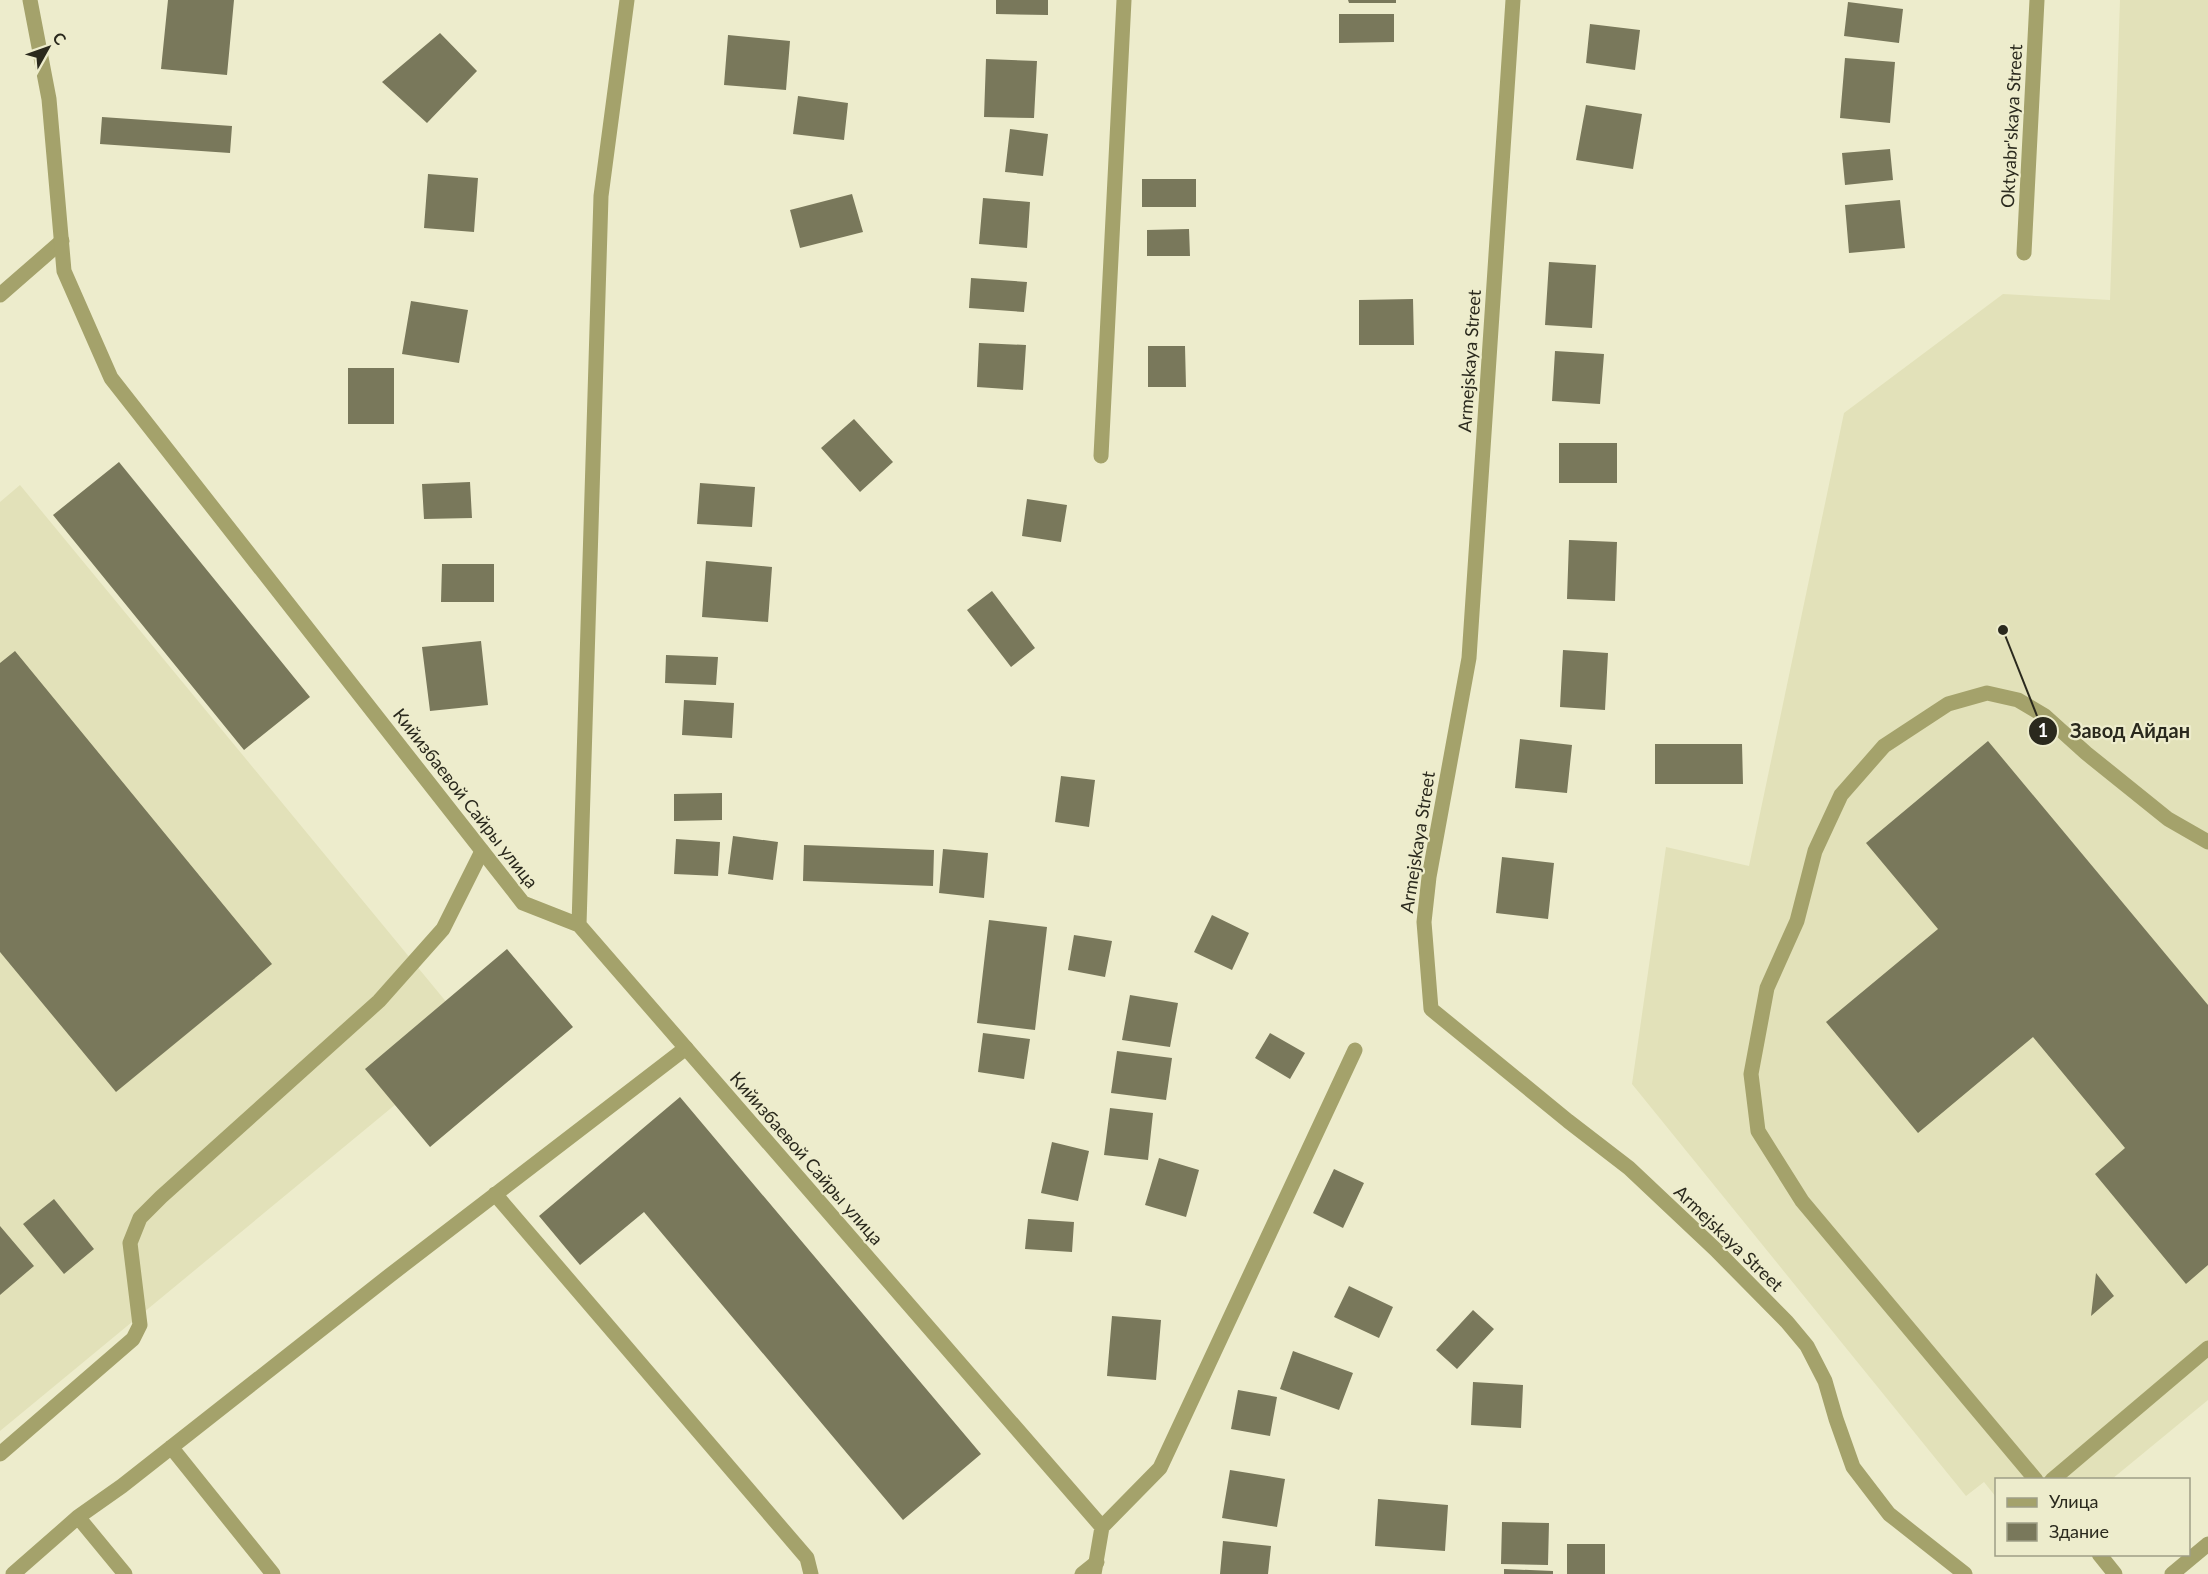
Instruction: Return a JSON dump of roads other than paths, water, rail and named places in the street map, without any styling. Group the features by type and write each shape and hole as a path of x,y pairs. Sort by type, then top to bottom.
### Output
{"street":[{"name":"Кийизбаевой Сайры улица","path":"30,0 49,99 64,271 111,378 523,903 579,925 1102,1527"},
{"path":"579,925 601,196 627,0"},
{"path":"1101,456 1124,0"},
{"name":"Armejskaya Street","path":"1513,0 1469,658 1429,877 1424,922 1431,1009 1629,1168 1715,1249 1787,1322 1807,1346 1825,1381 1853,1467 1889,1514 1965,1574"},
{"name":"Oktyabr'skaya Street","path":"2024,254 2037,0"},
{"path":"0,295 62,241"},
{"path":"2035,1478 1802,1201 1758,1131 1751,1074 1767,988 1797,921 1815,851 1841,795 1884,746 1947,704 1987,693 2018,700 2045,716 2086,753 2168,819 2208,842"},
{"path":"0,1454 133,1339 140,1325 130,1243 140,1218 379,1001 443,929 482,851"},
{"path":"13,1574 78,1516 122,1486 495,1194 686,1048"},
{"path":"1082,1574 1095,1568 1102,1527 1160,1468 1355,1050"},
{"path":"495,1194 807,1558 811,1574"},
{"path":"2053,1478 2208,1348"},
{"path":"171,1447 273,1574"},
{"path":"78,1516 125,1574"},
{"path":"2172,1574 2208,1544"},
{"path":"2101,1556 2115,1574"}],"place":[{"name":"Завод Айдан","path":"2003,630"}]}
